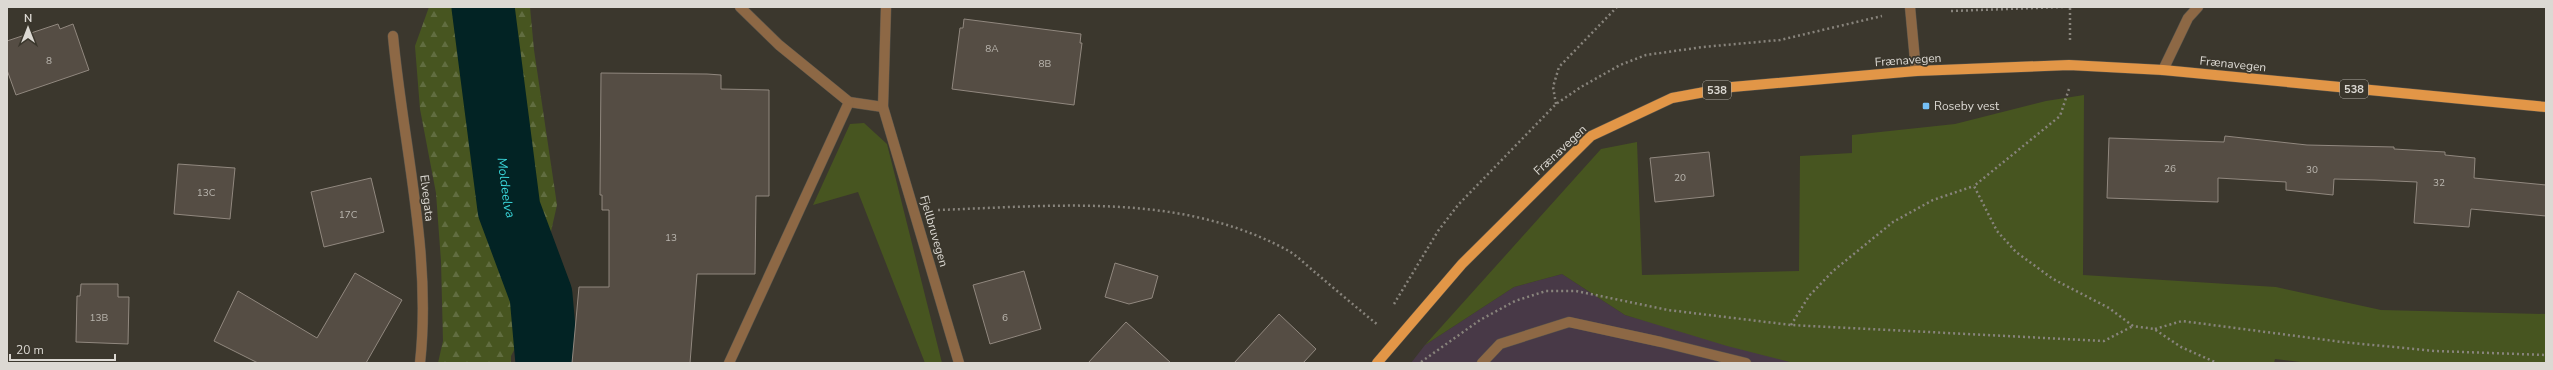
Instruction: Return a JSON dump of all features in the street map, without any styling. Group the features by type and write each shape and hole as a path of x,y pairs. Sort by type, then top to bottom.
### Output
{"main road":[{"name":"Frænavegen","path":"1377,363 1462,264 1591,136 1672,98 1732,87 1916,71 2069,65 2163,70 2546,107"}],"street":[{"path":"740,7 779,46 849,102 883,107"},
{"name":"Fjellbruvegen","path":"886,7 883,107 959,363"},
{"path":"1910,7 1916,71"},
{"path":"2163,70 2188,18 2198,7"},
{"name":"Elvegata","path":"393,36 397,81 422,264 423,333 420,363"},
{"path":"729,363 849,102"},
{"path":"1482,363 1500,344 1568,322 1661,342 1746,363"}],"path":[{"path":"1556,104 1553,87 1558,67 1617,7"},
{"path":"1951,12 2063,7"},
{"path":"1791,325 1809,296 1833,271 1893,222 1934,200 1974,186 2060,116 2069,95 2070,7"},
{"path":"1974,186 1997,231 2016,252 2053,279 2109,308 2133,326 2154,330 2181,346 2217,363"},
{"path":"915,211 1076,206 1134,207 1192,214 1243,229 1289,251 1380,327"},
{"path":"1421,362 1480,320 1516,301 1546,291 1576,291 1668,310 1791,325 2104,341 2133,326"},
{"path":"2154,330 2182,321 2342,342 2435,351 2546,355"}],"shaded area":[{"path":"1562,274 1625,315 1795,363 1411,363 1425,345 1514,287"}],"green space":[{"path":"429,7 530,7 534,50 557,205 532,315 511,356 511,363 438,363 443,341 441,261 436,193 420,109 415,46"},
{"path":"2084,95 2083,275 2276,287 2381,310 2546,314 2546,363 2309,363 2275,359 2274,363 1794,363 1727,346 1625,315 1562,274 1514,287 1425,345 1601,149 1637,142 1642,275 1799,271 1800,156 1852,153 1852,135 1955,124 2046,101"},
{"path":"864,123 887,144 942,363 925,363 858,192 813,205 850,124"}],"building":[{"path":"964,19 1081,34 1080,43 1082,43 1074,105 952,89 960,28 963,28"},
{"path":"58,24 60,29 73,24 89,70 16,95 7,70 7,41"},
{"path":"601,73 721,75 721,89 769,90 769,196 756,196 755,274 697,274 690,363 572,363 579,287 609,287 609,210 602,210 602,195 600,195"},
{"path":"2225,136 2307,145 2394,147 2394,149 2445,152 2445,155 2475,158 2474,178 2546,185 2546,216 2471,209 2469,227 2414,223 2417,182 2374,180 2334,179 2333,195 2286,190 2286,182 2218,178 2218,202 2107,198 2109,138 2224,142"},
{"path":"1709,152 1714,196 1655,202 1650,158"},
{"path":"178,164 235,168 230,219 174,214"},
{"path":"371,178 384,232 324,247 311,192"},
{"path":"1115,263 1158,276 1152,298 1129,304 1105,297"},
{"path":"1024,271 1041,329 990,344 973,285"},
{"path":"355,273 402,300 366,363 258,363 214,341 238,291 317,338"},
{"path":"81,284 118,284 118,297 129,297 128,344 76,342 77,296 80,296"},
{"path":"1279,314 1316,349 1303,363 1234,363"},
{"path":"1126,322 1171,363 1088,363"}],"waterway":[{"name":"Moldeelva","path":"483,7 509,209 541,295 547,363"}],"place":[{"name":"Roseby vest","path":"1926,106"}]}
